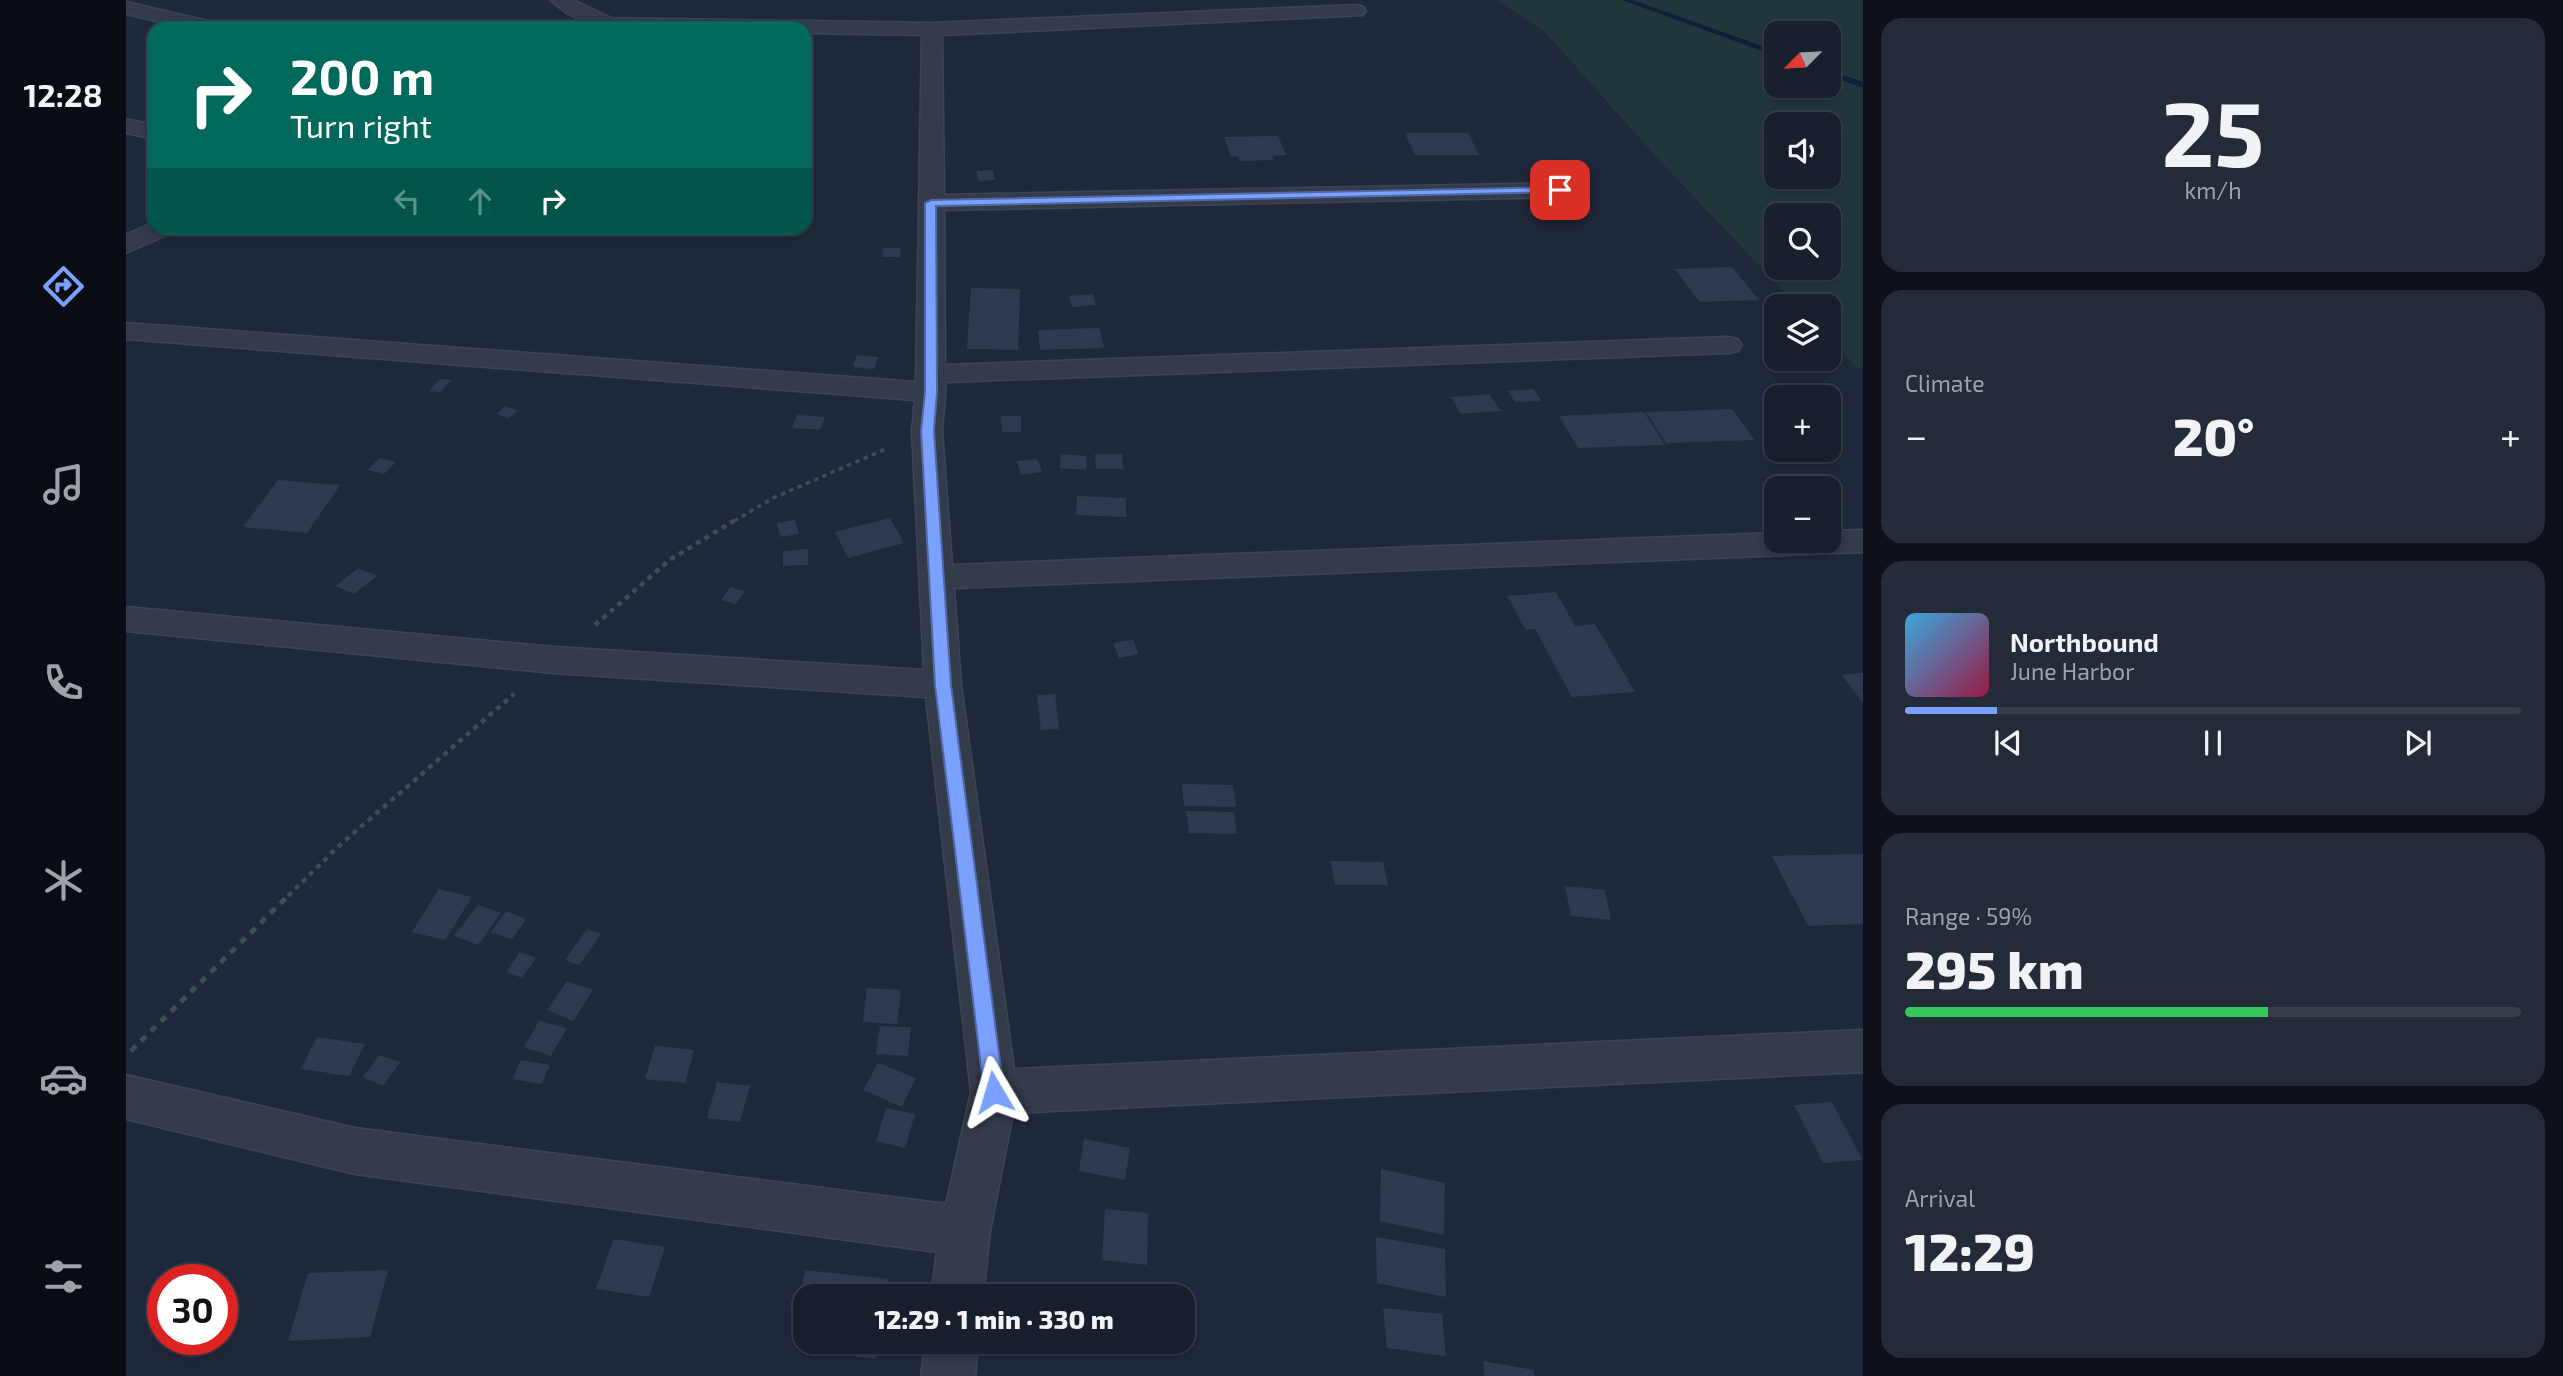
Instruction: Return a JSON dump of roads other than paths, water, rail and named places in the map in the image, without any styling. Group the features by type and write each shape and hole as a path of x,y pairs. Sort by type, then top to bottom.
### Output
{"street":[{"path":"560,0 594,21"},
{"path":"126,8 183,21"},
{"path":"812,28 932,29 1356,11"},
{"path":"932,29 931,383 927,431 943,685 994,1092 965,1231 959,1284"},
{"path":"126,125 147,130"},
{"path":"931,203 1560,190"},
{"path":"126,245 147,235"},
{"path":"126,331 931,383 1728,345"},
{"path":"938,577 1863,541"},
{"path":"126,619 554,660 943,685"},
{"path":"994,1092 1863,1051"},
{"path":"126,1097 355,1151 965,1231"},
{"path":"948,1376 951,1354"}],"waterway":[{"path":"1626,0 1764,50"},
{"path":"1841,77 1863,85"}]}
